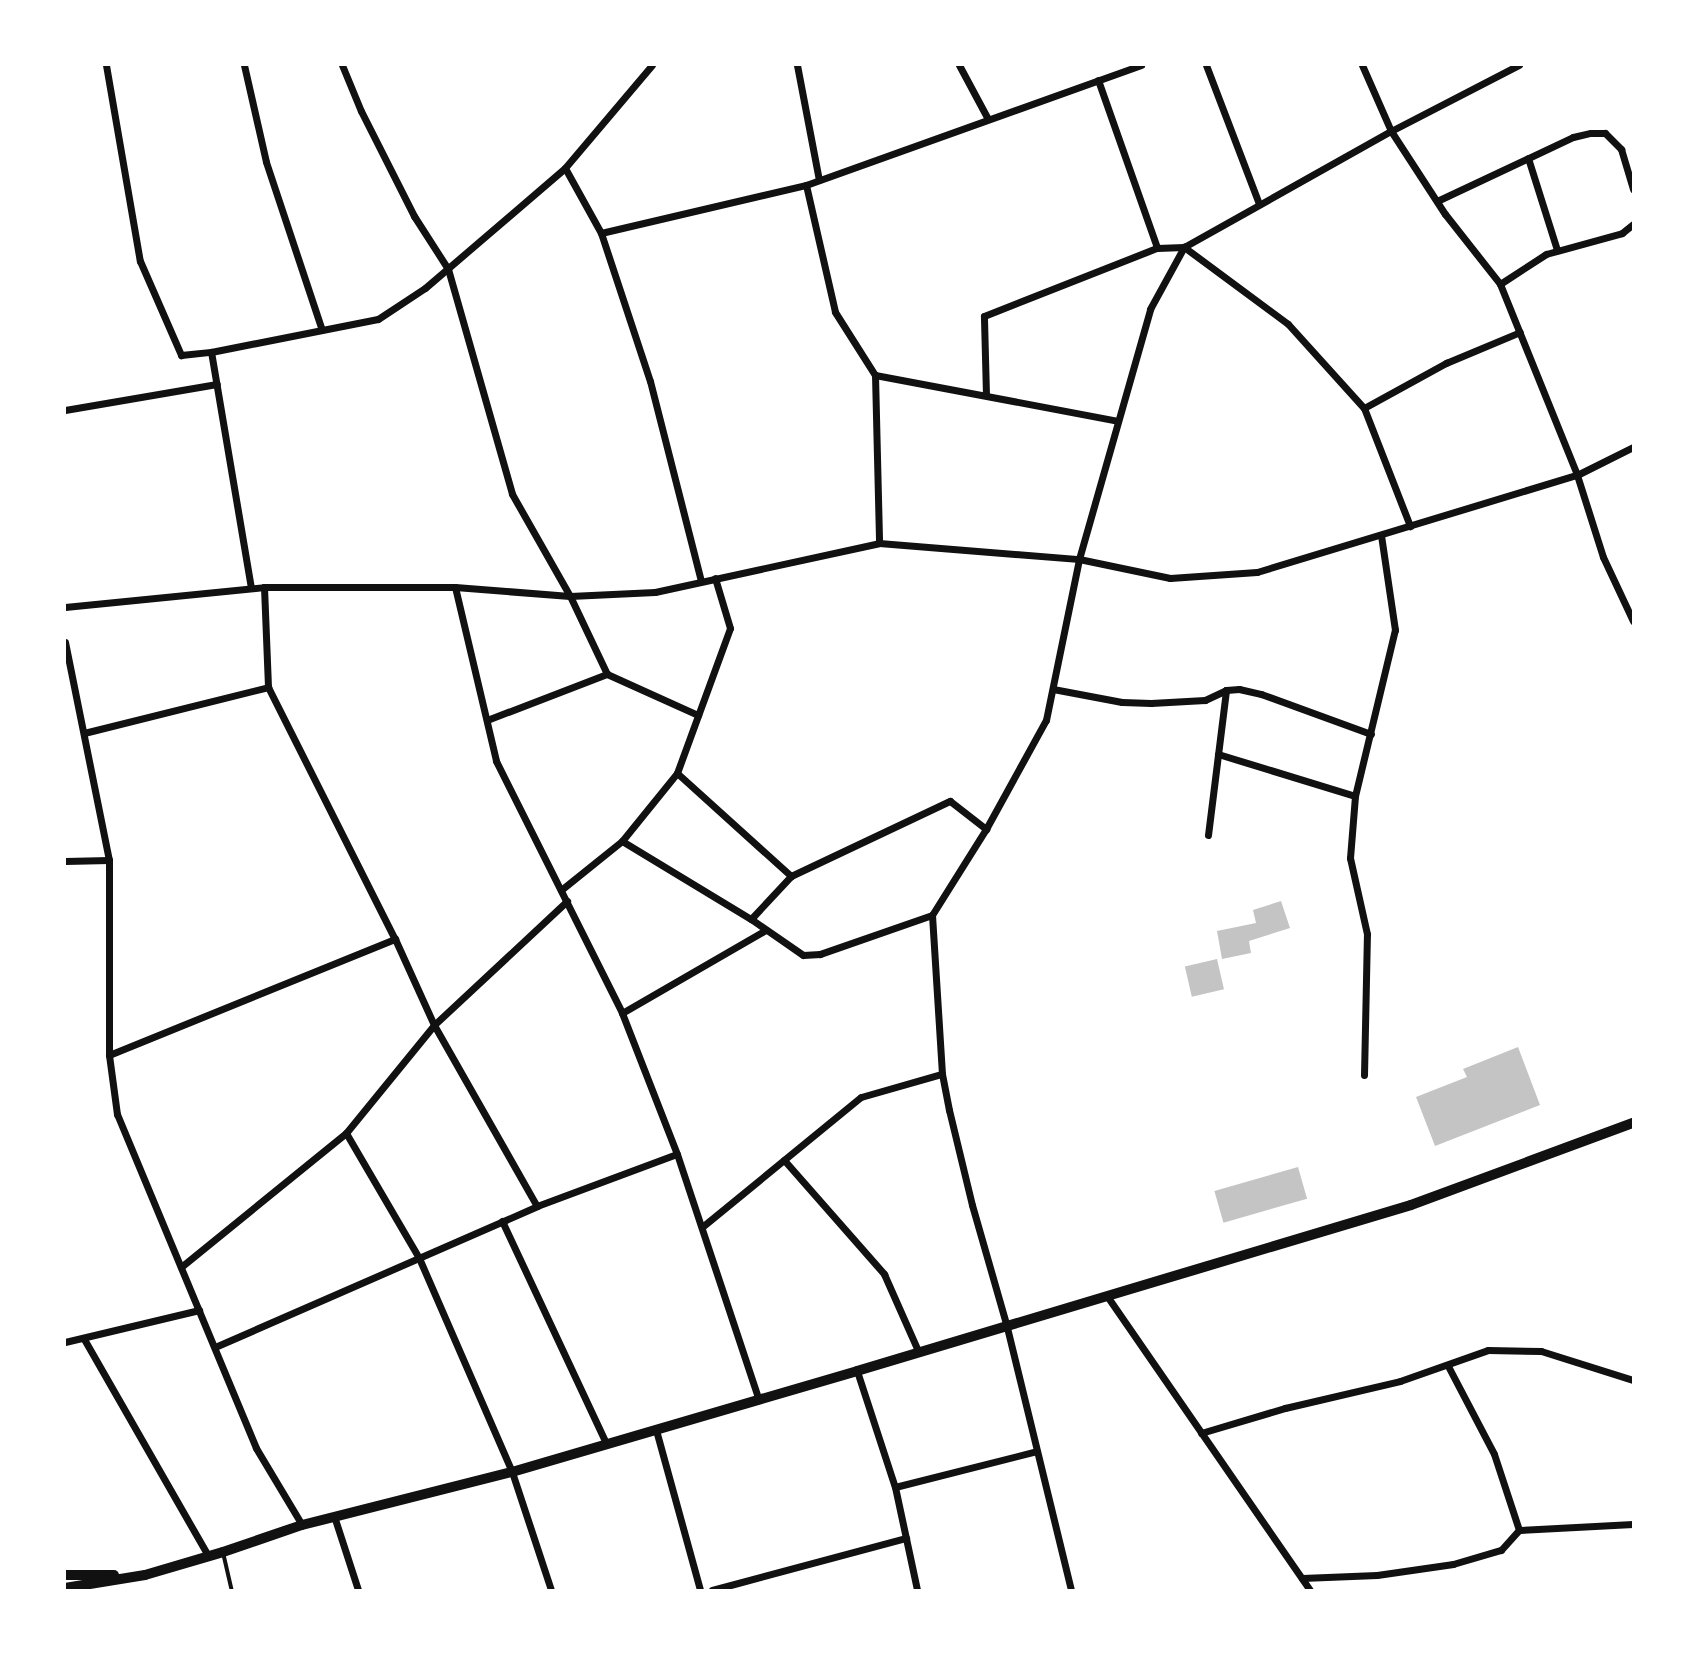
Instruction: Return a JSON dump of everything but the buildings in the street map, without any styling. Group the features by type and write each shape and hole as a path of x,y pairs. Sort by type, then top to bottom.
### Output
{"main road":[{"path":"65,1588 145,1575 209,1557 302,1525 512,1472 1007,1327 1410,1205 1633,1123"},
{"path":"65,1575 145,1575"}],"street":[{"path":"106,65 140,261 181,355 211,352 377,319 425,288 565,168 652,65"},
{"path":"244,65 266,162 323,330"},
{"path":"342,65 361,111 414,216 447,269 512,494 570,596 607,674 698,715"},
{"path":"797,65 819,180"},
{"path":"959,65 988,119"},
{"path":"601,233 819,180 1140,65"},
{"path":"1206,65 1259,204"},
{"path":"1363,65 1391,131 1437,201 1500,284 1577,475 1603,557 1633,621"},
{"path":"986,395 984,316 1157,248 1184,247 1391,131 1519,65"},
{"path":"1098,80 1157,248"},
{"path":"1437,201 1573,137 1591,133 1605,134 1621,149 1633,188"},
{"path":"1528,158 1557,250"},
{"path":"565,168 601,233 650,381 701,581"},
{"path":"806,184 835,312 875,375 879,543"},
{"path":"1500,284 1557,250 1622,233 1633,224"},
{"path":"1184,247 1288,324 1364,408 1410,526"},
{"path":"1071,1590 1007,1327 972,1205 942,1074 932,915 986,828 1046,720 1079,559 1150,309 1184,247"},
{"path":"1364,408 1437,368 1520,332"},
{"path":"211,352 251,588"},
{"path":"875,375 1118,421"},
{"path":"65,410 217,384"},
{"path":"65,607 264,587 455,587 570,596 655,592 879,543 1079,559 1170,578 1257,572 1577,475 1633,447"},
{"path":"1364,1076 1367,934 1350,858 1355,796 1395,630 1381,535"},
{"path":"561,890 622,841 677,774 730,628 715,578"},
{"path":"264,587 268,687 395,939 434,1026 537,1206"},
{"path":"455,587 496,761 622,1013 677,1154 760,1400"},
{"path":"65,642 109,860 109,1055 117,1114 256,1448 302,1525"},
{"path":"487,720 607,674"},
{"path":"83,733 268,687"},
{"path":"1052,689 1122,702 1151,703 1205,700 1226,690 1238,689 1261,694 1371,734"},
{"path":"1208,835 1226,690"},
{"path":"1218,754 1355,796"},
{"path":"677,774 791,876"},
{"path":"751,919 791,876 950,801 986,828"},
{"path":"622,841 751,919 803,955 811,955 932,915"},
{"path":"65,861 109,860"},
{"path":"181,1267 346,1133 434,1026 567,901"},
{"path":"622,1013 766,930"},
{"path":"109,1055 395,939"},
{"path":"702,1227 861,1097 942,1074"},
{"path":"346,1133 419,1258 512,1472 551,1590"},
{"path":"215,1346 537,1206 677,1154"},
{"path":"784,1160 884,1274 919,1353"},
{"path":"502,1221 607,1444"},
{"path":"1107,1296 1310,1590"},
{"path":"65,1342 199,1310"},
{"path":"84,1339 209,1557"},
{"path":"1202,1433 1448,1366 1489,1350 1541,1351 1633,1380"},
{"path":"1448,1366 1494,1454 1519,1530"},
{"path":"857,1371 895,1487 917,1590"},
{"path":"656,1430 700,1590"},
{"path":"895,1487 1037,1451"},
{"path":"334,1516 358,1590"},
{"path":"1302,1578 1377,1576 1453,1564 1500,1550 1519,1530 1633,1524"},
{"path":"712,1590 906,1538"}],"lane":[{"path":"223,1552 232,1590"}]}
